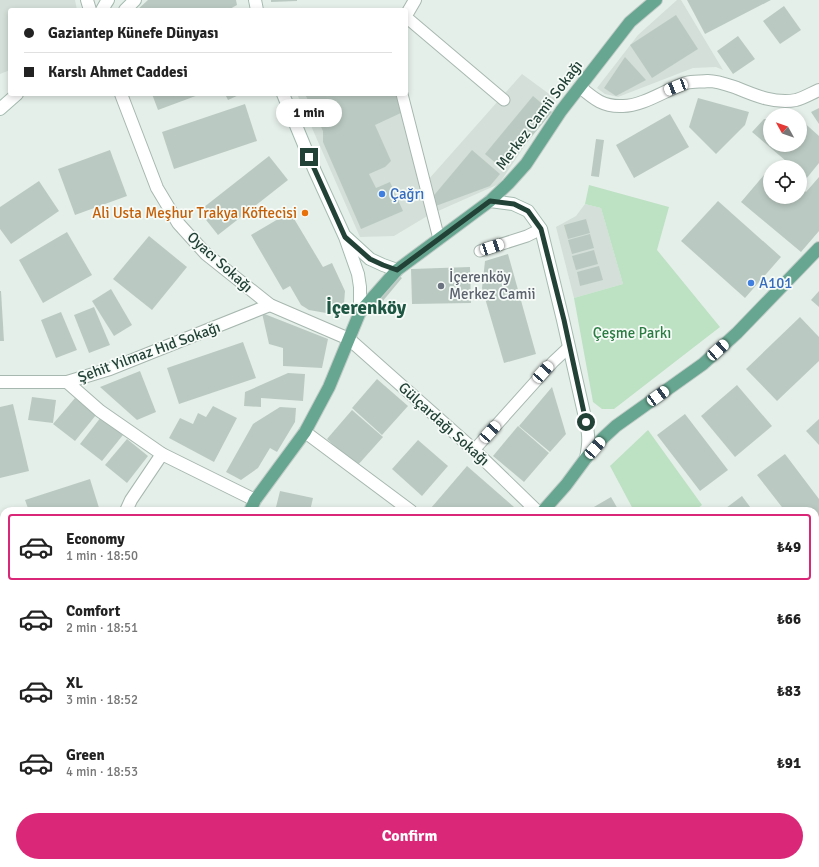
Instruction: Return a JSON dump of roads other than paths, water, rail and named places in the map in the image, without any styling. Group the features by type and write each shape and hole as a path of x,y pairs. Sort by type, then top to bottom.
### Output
{"main road":[{"name":"Merkez Camii Sokağı","path":"252,507 255,500 305,432 329,387 360,312 397,270 490,201 508,184 526,164 561,111 630,22 656,0"},
{"path":"547,507 603,438 616,426 714,355 819,248"}],"street":[{"path":"127,8 135,0"},
{"path":"408,12 415,0"},
{"path":"580,88 596,100 608,105 624,106 643,102 687,83 710,81 726,84 764,98 784,101 798,100 819,90"},
{"path":"0,109 15,96"},
{"name":"Oyacı Sokağı","path":"122,96 157,188 178,223 206,254 270,305 349,339"},
{"path":"284,96 314,169 345,237 358,274 360,287 360,312"},
{"path":"490,201 514,204 528,211 541,229 589,435 589,445 586,458"},
{"path":"345,237 370,259 397,270"},
{"name":"Şehit Yılmaz Hıd Sokağı","path":"0,382 67,382 110,368 270,305"},
{"name":"Gülçardağı Sokağı","path":"349,339 474,450 533,507"},
{"path":"67,382 100,411 162,454 255,500"},
{"path":"305,432 406,507"},
{"path":"128,507 162,454"}],"lane":[{"path":"408,15 504,100"},
{"path":"403,96 439,239"},
{"path":"480,251 527,236 541,229"},
{"path":"474,450 553,362 569,347"}],"place":[{"name":"Çağrı","path":"382,194"},
{"name":"Ali Usta Meşhur Trakya Köftecisi","path":"305,213"},
{"name":"A101","path":"751,283"},
{"name":"İçerenköy Merkez Camii","path":"441,286"}],"district":[{"name":"İçerenköy","path":"366,308"}],"park label":[{"name":"Çeşme Parkı","path":"632,333"}]}
